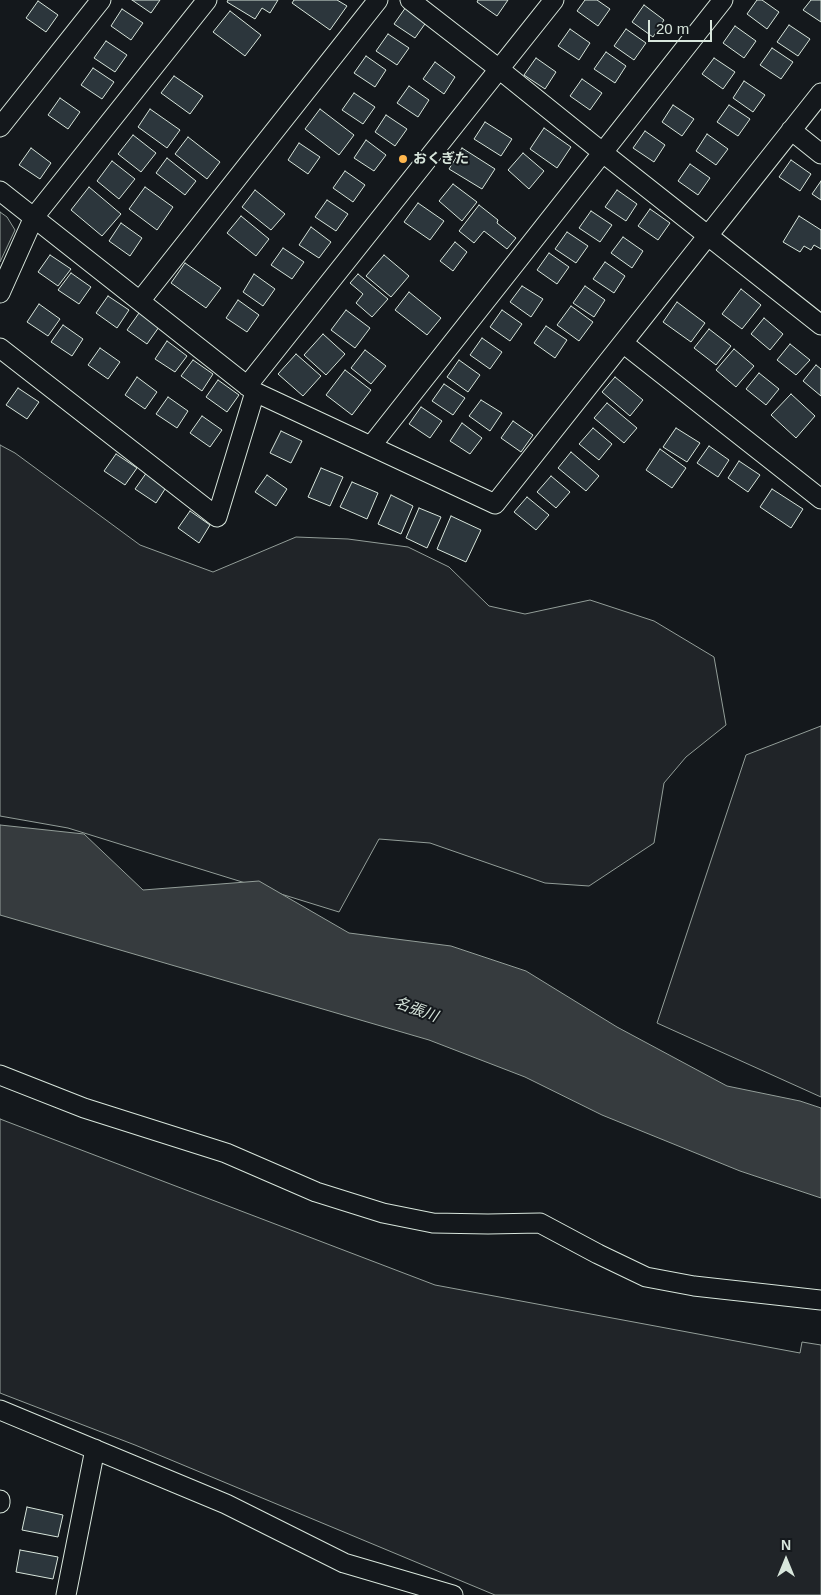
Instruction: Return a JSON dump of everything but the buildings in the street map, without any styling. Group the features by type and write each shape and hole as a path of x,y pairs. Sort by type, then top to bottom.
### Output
{"street":[{"path":"0,128 101,0"},
{"path":"0,293 34,217 207,0"},
{"path":"140,301 378,0"},
{"path":"410,0 821,325"},
{"path":"0,348 217,517 251,389 554,0"},
{"path":"371,446 723,0"},
{"path":"0,191 251,389 495,504 821,93"},
{"path":"791,130 821,154"},
{"path":"623,342 821,500"},
{"path":"0,1075 84,1108 226,1153 316,1192 383,1213 433,1223 540,1223 646,1277 694,1286 821,1300"},
{"path":"0,1410 226,1504 344,1563 453,1595"},
{"path":"66,1595 95,1449"}],"shaded area":[{"path":"0,212 7,217 15,230 0,262"},
{"path":"0,445 15,453 140,545 213,572 296,537 348,539 408,547 449,567 489,606 525,614 590,600 654,621 714,657 726,725 686,757 664,783 654,843 589,886 545,883 430,843 379,839 339,912 68,828 0,816"},
{"path":"821,726 821,1097 657,1023 746,755"},
{"path":"0,1119 435,1285 800,1353 802,1342 821,1345 821,1595 495,1595 135,1445 0,1393"}],"water":[{"name":"名張川","path":"0,825 84,834 143,890 259,881 349,933 451,946 526,971 617,1027 727,1086 800,1101 821,1108 821,1198 740,1171 602,1115 525,1077 429,1040 0,915"}],"place":[{"name":"おくぎた","path":"403,159"}]}
